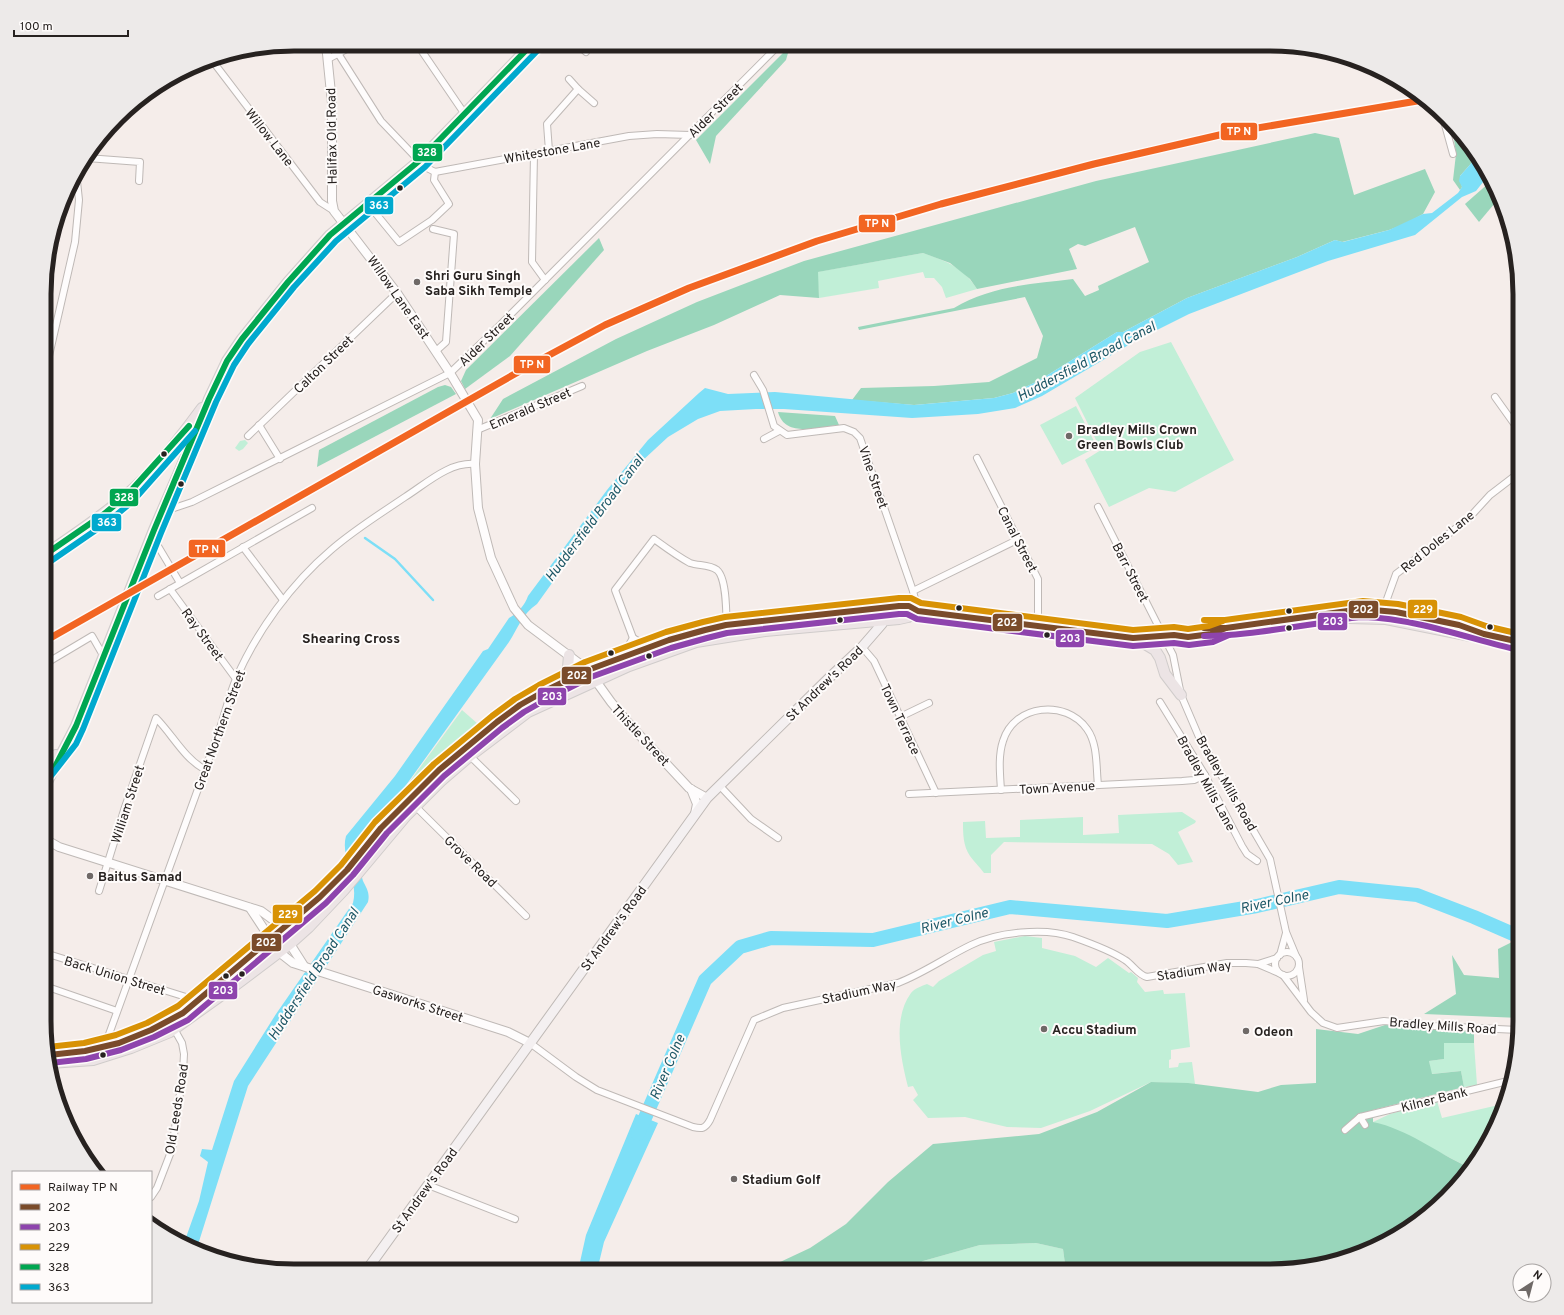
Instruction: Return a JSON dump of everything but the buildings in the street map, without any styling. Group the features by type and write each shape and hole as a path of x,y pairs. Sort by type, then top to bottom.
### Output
{"main road":[{"path":"51,774 69,740 152,536 209,399 227,360 242,339 330,235 419,161 525,51"},
{"path":"51,551 104,514 127,495 186,430 209,399"},
{"path":"55,1063 93,1060 131,1048 175,1029 280,952 309,927 352,880 415,806 467,753 520,705 560,683 588,670 669,640 726,625 909,606 918,611 1133,638 1174,635 1185,631 1209,628 1226,628 1356,610 1459,626 1484,634 1513,640"},
{"path":"881,608 883,620"},
{"path":"53,1054 104,1048 134,1038 183,1013 282,930 347,870 381,828 414,794 467,753 528,712 596,680 696,642 727,636 908,617 918,611"},
{"name":"St Andrew's Road","path":"371,1264 707,798 862,647 882,624 883,620"},
{"path":"1133,638 1145,642 1155,650 1160,658 1165,674 1181,695"},
{"path":"560,683 568,668 569,655"},
{"path":"51,763 69,740"}],"street":[{"name":"Halifax Old Road","path":"327,51 332,103 332,201 334,211"},
{"path":"336,51 381,120 425,167 435,172 434,180 449,204 432,220 399,242 368,204"},
{"path":"328,59 343,51"},
{"path":"422,51 464,113"},
{"name":"Alder Street","path":"164,508 168,510 192,502 450,373 773,51"},
{"name":"Willow Lane","path":"215,64 320,202 334,211"},
{"path":"569,80 594,103"},
{"path":"549,151 547,124 578,88"},
{"path":"1445,125 1453,154"},
{"name":"Whitestone Lane","path":"435,172 629,136 656,134 690,135"},
{"path":"534,154 532,262 545,280"},
{"path":"92,158 140,162 139,181"},
{"path":"51,346 74,242 79,200 77,184"},
{"path":"334,211 345,223"},
{"name":"Willow Lane East","path":"345,223 397,293 436,350 478,420 478,430"},
{"path":"433,229 454,234 446,342 436,350"},
{"name":"Calton Street","path":"248,436 397,293"},
{"path":"754,375 763,390 774,426 779,431 764,439"},
{"name":"Emerald Street","path":"478,430 582,386"},
{"path":"1495,397 1513,422"},
{"path":"259,425 280,459"},
{"name":"Vine Street","path":"779,431 787,435 844,428 854,432 860,438 913,591 918,611"},
{"name":"Thistle Street","path":"478,430 475,464 478,508 491,558 514,608 528,625 588,670 610,702 689,788 697,804 695,815"},
{"name":"Canal Street","path":"977,458 1038,579 1038,626"},
{"name":"Great Northern Street","path":"104,1048 236,679 260,632 283,600 330,550 378,515 450,468 464,463 475,464"},
{"name":"Red Doles Lane","path":"1386,615 1387,599 1396,574 1468,519 1490,495 1513,476"},
{"name":"Barr Street","path":"1098,507 1162,636"},
{"path":"158,596 312,508"},
{"path":"152,536 180,583"},
{"path":"649,647 633,638 615,590 654,539 690,563 709,566 718,570 722,579 725,593 727,636"},
{"path":"913,591 1018,540"},
{"path":"243,547 283,600"},
{"name":"Ray Street","path":"170,589 236,679"},
{"path":"51,660 92,636 104,656"},
{"name":"Bradley Mills Road","path":"1162,636 1173,655 1181,695 1199,737 1270,859 1286,932 1299,966 1301,990 1306,1005"},
{"path":"622,657 633,638"},
{"name":"Town Terrace","path":"862,647 874,661 936,793"},
{"name":"Bradley Mills Lane","path":"1160,702 1205,775 1242,846 1247,854 1256,861"},
{"path":"900,717 929,703"},
{"path":"1001,790 1000,763 1003,740 1012,724 1025,714 1040,709 1058,710 1076,717 1087,730 1094,746 1098,785"},
{"name":"William Street","path":"99,891 156,718 166,728 194,764 204,769"},
{"path":"467,753 516,801"},
{"name":"Town Avenue","path":"909,794 1182,781 1194,780 1205,775"},
{"path":"720,786 750,819 778,838"},
{"name":"Thistle Street","path":"689,788 707,798"},
{"name":"Grove Road","path":"415,806 526,916"},
{"path":"51,845 261,911 270,917 282,930 304,966"},
{"name":"Gasworks Street","path":"250,908 280,952 293,963 508,1032 530,1043"},
{"name":"Stadium Way","path":"530,1043 576,1077 597,1090 692,1128 702,1129 707,1126 754,1020 782,1008 898,983 914,977 972,944 987,939 1020,933 1045,932 1071,936 1125,960 1143,976 1147,977 1227,964 1258,964 1279,956"},
{"name":"Bradley Mills Road","path":"1286,932 1275,964 1281,974 1306,1005 1323,1023 1337,1028 1384,1021 1435,1026 1512,1030"},
{"path":"1279,956 1286,953 1296,956"},
{"name":"Back Union Street","path":"51,955 186,997"},
{"name":"Stadium Way","path":"1258,964 1281,974"},
{"path":"1281,974 1293,974 1299,966"},
{"path":"51,988 117,1011"},
{"name":"Old Leeds Road","path":"152,1196 157,1188 170,1156 184,1054 182,1043 175,1029 167,1022"},
{"name":"Kilner Bank","path":"1345,1130 1360,1118 1505,1082"},
{"path":"1360,1118 1365,1125"},
{"path":"428,1185 515,1219"}],"green space":[{"path":"785,51 789,51 786,60 716,136 710,164 696,140"},
{"path":"1315,133 1339,138 1354,195 1425,169 1435,192 1423,214 1405,224 1389,230 1342,242 1335,240 1297,257 1187,298 1123,332 1117,332 1038,381 1013,393 994,398 914,405 852,400 861,388 934,386 989,382 1037,358 1043,336 1025,297 859,330 858,327 954,308 982,295 1012,287 1073,279 1085,296 1099,290 1098,286 1149,262 1135,227 1085,246 1078,244 1069,249 1077,269 977,289 970,279 950,263 923,253 818,272 819,298 780,295 714,325 647,351 490,419 503,399 616,339 697,302 804,261 1096,181"},
{"path":"1453,134 1473,161 1460,176 1462,187 1460,190 1453,180 1456,154"},
{"path":"1487,185 1495,202 1479,222 1465,204"},
{"path":"599,238 604,250 510,356 465,389 461,381 466,370"},
{"path":"923,253 947,262 960,270 972,281 977,289 946,298 942,287 934,278 925,278 923,272 878,281 879,288 819,298 817,272"},
{"path":"1171,342 1234,460 1175,492 1149,488 1109,507 1085,460 1101,450 1075,398 1140,352"},
{"path":"445,385 451,387 456,394 317,467 319,450 438,387"},
{"name":"Bradley Mills Crown Green Bowls Club","path":"1076,406 1097,447 1062,465 1040,425"},
{"path":"778,412 835,416 839,425 812,429 795,428 787,425 782,420"},
{"path":"245,440 248,443 243,449 239,451 235,448 240,441"},
{"path":"462,710 478,724 405,788"},
{"path":"1182,812 1196,821 1178,832 1193,862 1178,865 1169,854 1152,844 1004,842 991,855 991,873 984,873 970,856 966,848 963,831 963,822 985,821 986,838 1020,837 1020,820 1083,817 1083,835 1119,833 1118,815"},
{"name":"Accu Stadium","path":"1025,936 1042,938 1042,948 1075,956 1096,967 1108,958 1138,978 1137,982 1145,992 1163,990 1164,994 1185,993 1190,1047 1171,1050 1169,1068 1178,1067 1179,1063 1192,1062 1195,1084 1151,1082 1090,1111 1041,1128 1007,1127 965,1117 928,1118 913,1100 918,1095 913,1086 908,1087 903,1064 900,1027 905,1003 911,993 917,988 927,984 933,987 939,981 983,955 996,951 994,942"},
{"path":"1513,942 1513,1018 1424,1014 1456,994 1452,955 1464,975 1499,978 1498,949"},
{"path":"1385,1025 1474,1031 1474,1043 1444,1043 1444,1059 1429,1061 1432,1074 1461,1071 1464,1087 1373,1110 1373,1122 1386,1125 1410,1135 1465,1166 1442,1193 1418,1214 1392,1231 1363,1246 1333,1256 1318,1259 1302,1262 1270,1264 1065,1264 1063,1249 1036,1243 980,1245 923,1261 918,1264 776,1264 810,1248 846,1224 888,1182 933,1144 1039,1134 1097,1112 1151,1082 1188,1083 1258,1092 1281,1085 1316,1083 1316,1029 1358,1034"},
{"path":"1443,1042 1474,1043 1477,1085 1464,1087 1461,1071 1431,1074 1429,1061 1444,1059"},
{"path":"1437,1101 1442,1118 1498,1105 1488,1129 1465,1166 1425,1145 1373,1122 1390,1114"},
{"path":"1036,1243 1063,1249 1065,1264 918,1264 923,1261 980,1245"}],"water":[{"name":"Huddersfield Broad Canal","path":"1473,161 1485,180 1476,191 1462,197 1415,235 1328,261 1189,314 1137,340 1042,396 1015,408 978,414 912,418 784,409 720,411 698,419 668,437 641,462 618,491 537,604 524,617 509,642 404,788 361,835 359,844 360,865 363,881 367,889 369,899 368,902 248,1086 198,1245 186,1239 199,1201 208,1162 200,1156 202,1149 212,1150 234,1081 276,1014 353,903 354,886 345,852 346,836 395,776 483,651 488,649 509,618 523,606 528,596 607,490 648,440 699,393 705,388 728,394 775,392 914,405 994,398 1013,393 1038,381 1117,332 1123,332 1187,298 1297,257 1335,240 1343,242 1389,230 1423,214 1432,213 1458,193 1462,187 1459,181 1460,176"},
{"path":"636,1114 658,1123 604,1242 599,1264 580,1264 586,1235"}],"waterway":[{"path":"365,538 395,559 433,600"},
{"name":"River Colne","path":"638,1134 705,980 740,947 771,938 873,940 1010,907 1167,921 1257,906 1339,887 1417,895 1513,934"}],"transit line":[{"name":"328","path":"51,774 76,726 154,530 209,399 227,361 242,339 288,282 330,235 419,161 525,51"},
{"name":"363","path":"51,776 76,744 83,729 161,533 216,402 234,365 248,344 294,287 336,241 425,167 537,51"},
{"path":"51,638 527,367 605,325 689,288 817,241 941,204 1094,164 1228,133 1418,101"},
{"name":"328","path":"51,551 104,514 127,495 189,426"},
{"name":"363","path":"51,561 109,521 133,501 195,431"},
{"name":"229","path":"53,1046 84,1043 116,1035 147,1023 178,1006 315,891 341,865 375,822 434,764 492,716 515,699 539,685 585,662 666,632 725,617 899,598 911,598 921,603 1133,630 1174,627 1188,629 1209,626 1223,621"},
{"name":"229","path":"1204,620 1225,620 1363,601 1398,604 1461,617 1486,626 1513,632"},
{"name":"202","path":"53,1055 85,1051 119,1043 151,1030 183,1013 320,897 347,870 381,828 439,770 497,722 520,705 588,670 669,640 726,625 899,606 909,606 918,611 1133,638 1174,635 1188,637 1211,634 1226,628"},
{"name":"202","path":"1204,628 1226,628 1362,609 1396,612 1459,625 1484,634 1513,640"},
{"name":"203","path":"55,1062 86,1059 121,1050 154,1037 188,1020 326,903 353,875 387,833 444,776 502,728 524,712 591,677 671,648 727,633 899,614 907,614 917,619 1133,646 1174,643 1189,645 1213,642 1229,635"},
{"name":"203","path":"1204,636 1248,633 1364,617 1384,618 1423,625 1513,649"}],"place":[{"name":"Shri Guru Singh Saba Sikh Temple","path":"417,282"},
{"name":"Bradley Mills Crown Green Bowls Club","path":"1069,436"},
{"name":"Baitus Samad","path":"90,876"},
{"name":"Accu Stadium","path":"1044,1029"},
{"name":"Odeon","path":"1246,1031"},
{"name":"Stadium Golf","path":"734,1179"}],"district":[{"name":"Shearing Cross","path":"351,638"}]}
